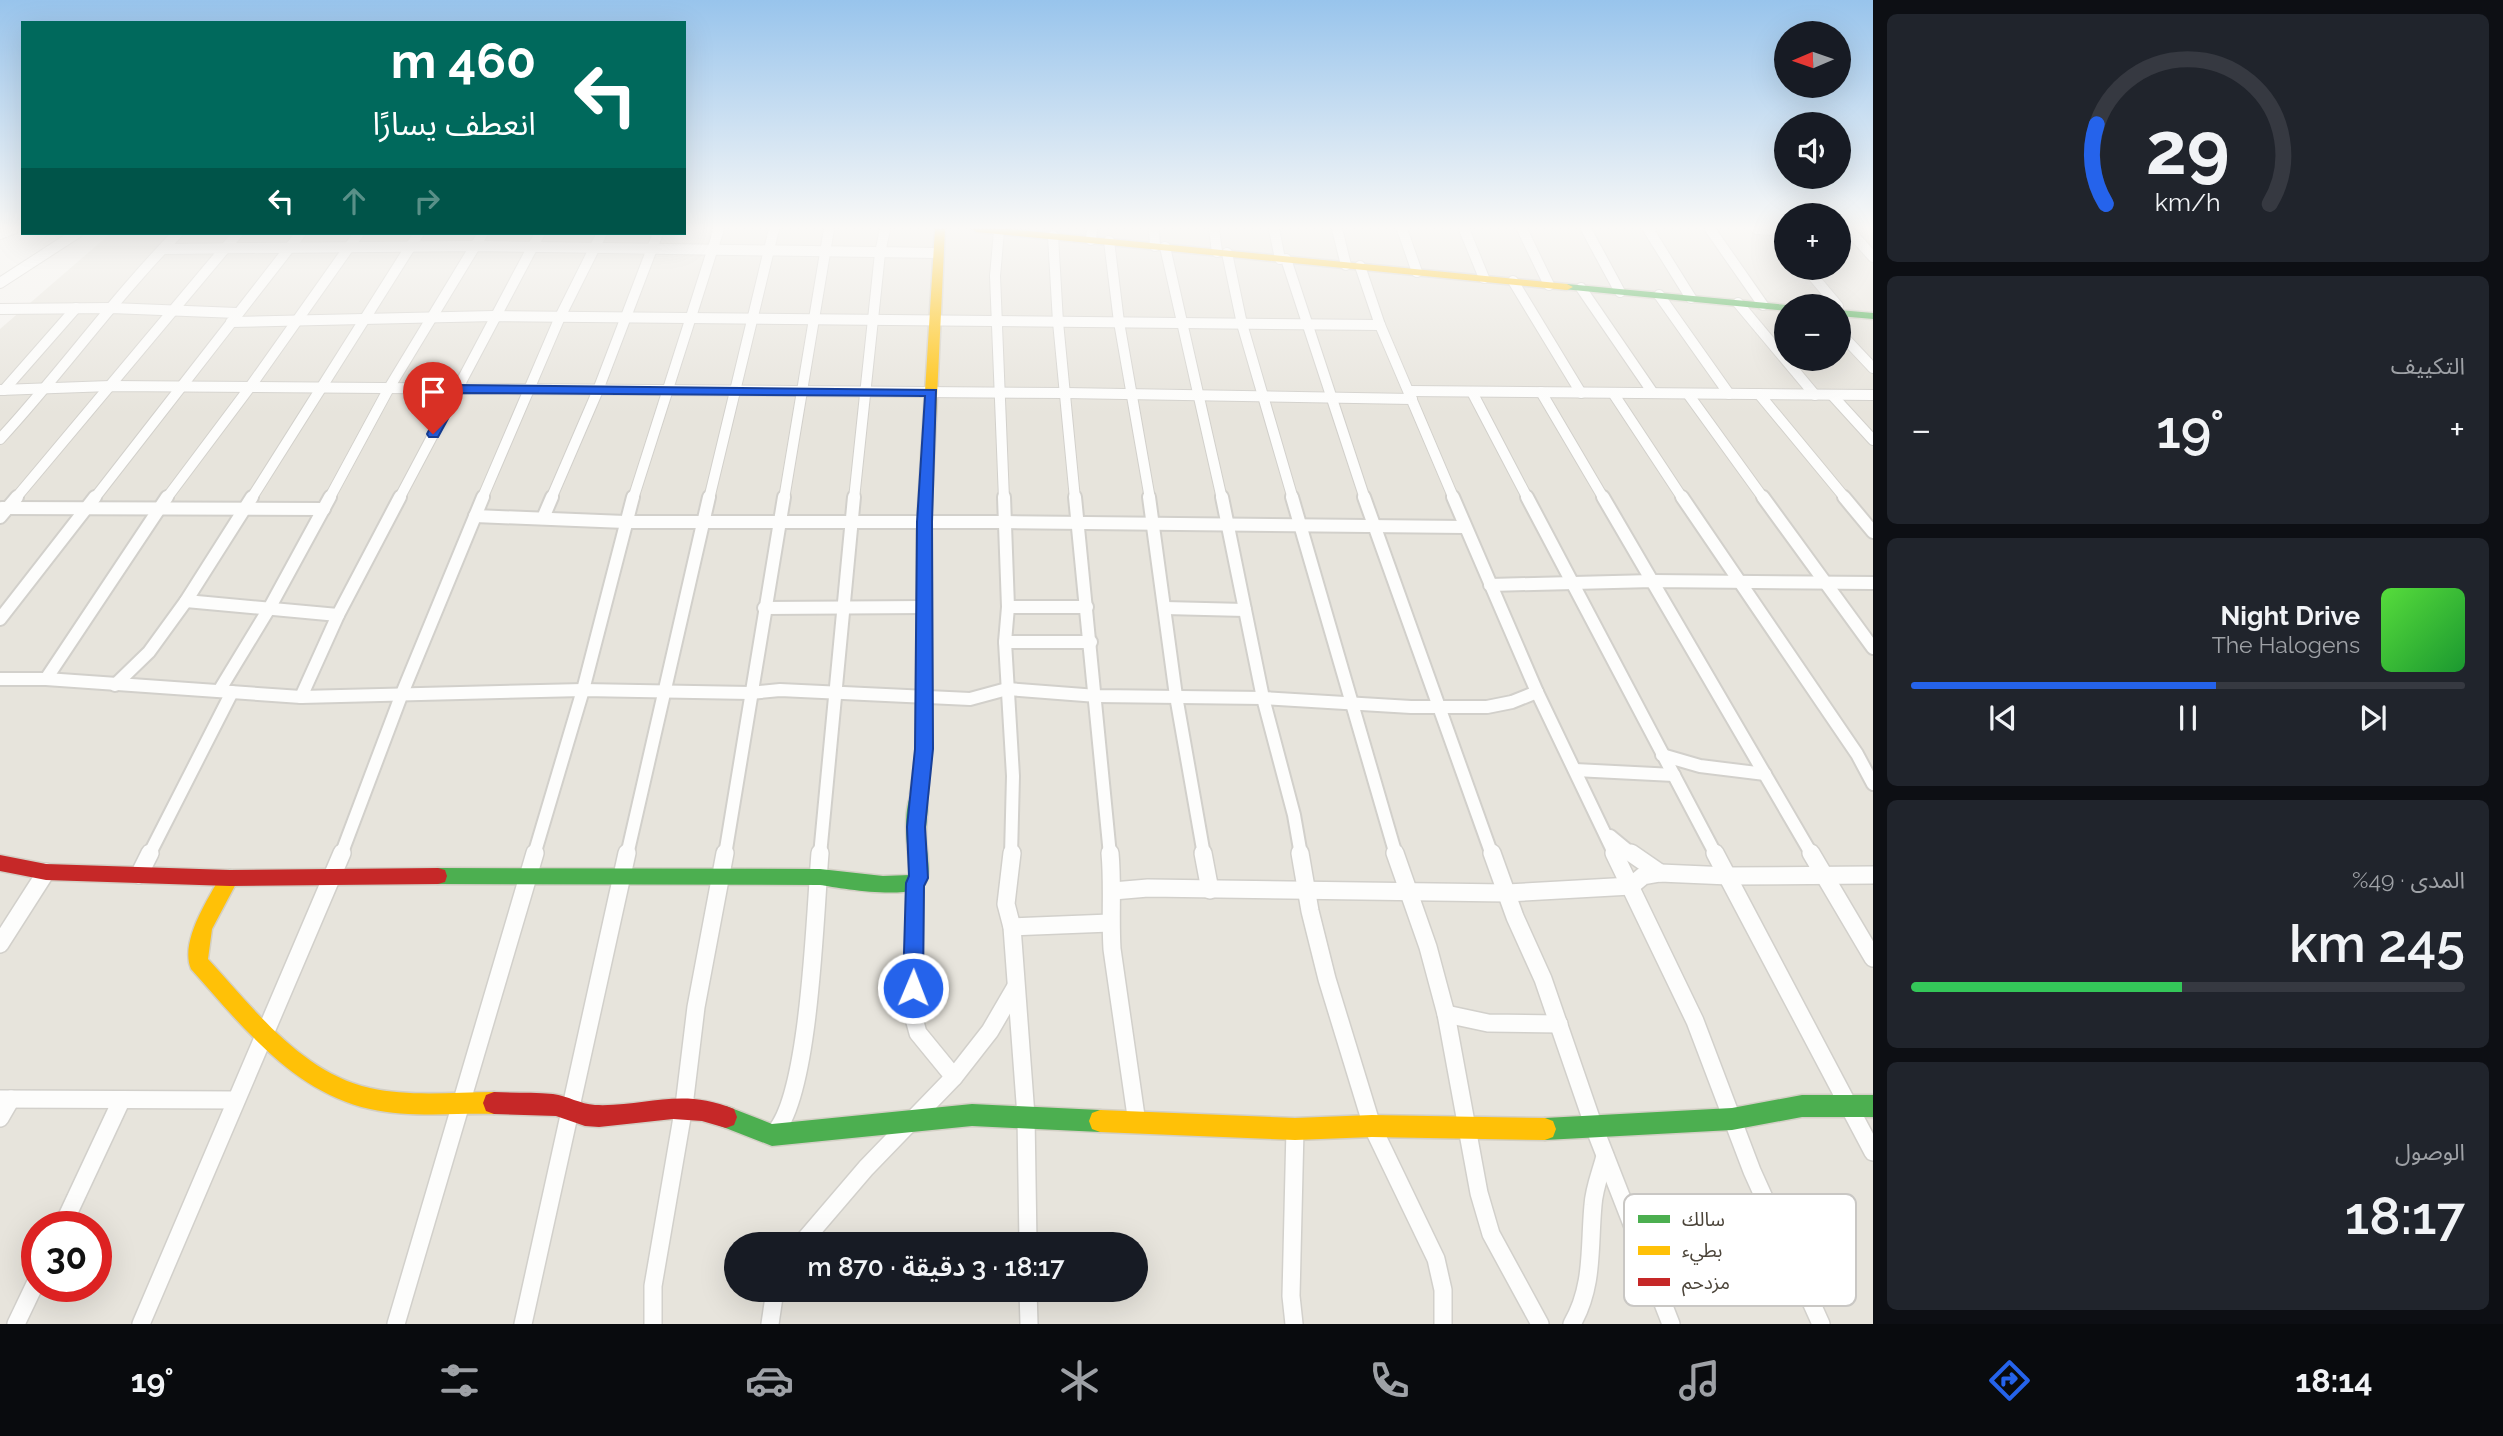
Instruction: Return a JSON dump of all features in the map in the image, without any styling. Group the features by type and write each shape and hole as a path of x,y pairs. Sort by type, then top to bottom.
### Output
{"street":[{"path":"0,439 47,388 124,291"},
{"path":"3,511 191,291"},
{"path":"0,619 256,291"},
{"path":"46,679 158,509 319,291"},
{"path":"115,685 149,652 186,601 382,291"},
{"path":"139,875 226,692 270,607 389,388 448,291"},
{"path":"301,697 338,615 508,291"},
{"path":"141,1324 333,877 401,696 528,390 573,291"},
{"path":"543,518 598,390 634,291"},
{"path":"396,1324 583,690 625,522 669,391 698,291"},
{"path":"523,1324 663,690 758,291"},
{"path":"653,1324 653,1286 684,1106 696,1007 721,877 817,291"},
{"path":"772,1135 784,1122 793,1099 805,1027 834,692 876,291"},
{"path":"936,291 925,522 922,697 924,749 916,827 919,878 915,883 912,1015 918,1032 954,1077"},
{"path":"997,291 1008,607 1005,642 1013,776 1013,839 1006,904 1012,927 1026,1116 1028,1232"},
{"path":"1056,291 1097,696 1113,891 1110,923 1137,1124"},
{"path":"1115,291 1154,523 1176,696 1210,890"},
{"path":"1172,291 1199,395 1228,524 1263,698 1294,815 1327,979 1372,1126 1436,1258 1443,1290 1443,1324"},
{"path":"1233,291 1406,890 1428,947 1446,1014 1479,1193 1491,1234 1540,1324"},
{"path":"1294,291 1374,526 1507,893 1559,1024 1624,1204"},
{"path":"1364,291 1537,692 1695,1021 1762,1194"},
{"path":"1519,291 1581,393"},
{"path":"1583,291 1653,393"},
{"path":"1608,291 1774,306"},
{"path":"1687,291 1692,298"},
{"path":"1753,291 1763,305"},
{"path":"1659,295 1729,394"},
{"path":"1738,303 1815,395"},
{"path":"2,390 76,308"},
{"path":"0,310 111,308 175,311 234,318 299,319 494,316 1380,325"},
{"path":"1851,312 1873,316"},
{"path":"1851,345 1873,368"},
{"path":"2,390 181,386 1000,392 1331,398 1472,392 1873,395"},
{"path":"1472,392 1873,1152"},
{"path":"1541,392 1873,958"},
{"path":"1613,393 1738,582 1843,733 1873,784"},
{"path":"1688,394 1873,648"},
{"path":"1759,394 1873,533"},
{"path":"1832,395 1873,440"},
{"path":"3,511 324,509"},
{"path":"475,516 625,522 1078,522 1465,527"},
{"path":"1490,585 1653,581 1873,583"},
{"path":"186,601 338,615"},
{"path":"764,608 925,607"},
{"path":"1008,607 1087,607"},
{"path":"1165,608 1245,611"},
{"path":"1005,642 1091,642"},
{"path":"0,679 46,679 301,697 583,690 750,693 780,690 970,699 1007,689 1097,696 1263,698 1441,707 1487,707 1512,702 1537,692"},
{"path":"1662,755 1700,766 1765,774"},
{"path":"1575,770 1674,775"},
{"path":"1605,832 1660,873"},
{"path":"0,863 46,872 230,878 820,877 883,884 915,883"},
{"path":"0,944 46,872"},
{"path":"1113,891 1147,888 1507,893 1631,886 1643,876 1660,873 1729,876 1873,874"},
{"path":"230,878 205,919 197,942 198,962 264,1033 333,1086 352,1095 463,1104 555,1105 585,1115 599,1116 684,1106 715,1113 756,1132 772,1135 972,1115 1295,1129 1372,1126 1594,1127 1732,1119 1791,1107 1873,1106"},
{"path":"1012,927 1110,923"},
{"path":"811,1232 866,1168 954,1077 990,1031 1016,988"},
{"path":"1446,1014 1464,1020 1507,1026 1559,1024"},
{"path":"0,1118 5,1099 236,1100"},
{"path":"69,1211 121,1101"},
{"path":"1294,1324 1291,1242 1295,1129"},
{"path":"1572,1324 1583,1310 1591,1259 1594,1200 1605,1156"},
{"path":"16,1324 26,1302"},
{"path":"770,1324 773,1302"},
{"path":"1028,1302 1029,1324"},
{"path":"1664,1306 1671,1324"},
{"path":"1813,1306 1821,1324"}],"shaded area":[{"path":"44,291 1873,291 1873,1324 0,1324 0,329"}],"traffic: fast":[{"path":"1607,291 1774,307"},
{"path":"1851,314 1873,316"},
{"path":"438,876 820,877 883,884 915,883 919,878 916,827 919,794"},
{"path":"1545,1129 1732,1119 1802,1106 1873,1106"},
{"path":"726,1117 772,1135 972,1115 1100,1121"}],"traffic: slow":[{"path":"919,794 924,749 924,522 937,291"},
{"path":"230,878 203,928 198,962 254,1024 298,1063 321,1080 346,1092 371,1099 416,1103 494,1103"},
{"path":"1100,1121 1295,1129 1372,1126 1545,1129"}],"traffic: jam":[{"path":"0,863 46,872 230,878 438,876"},
{"path":"494,1103 556,1105 585,1115 599,1116 673,1108 702,1110 726,1117"}],"route":[{"path":"433,434 457,389 932,392 925,522 922,697 924,749 916,827 919,878 915,883 913,988"}]}
